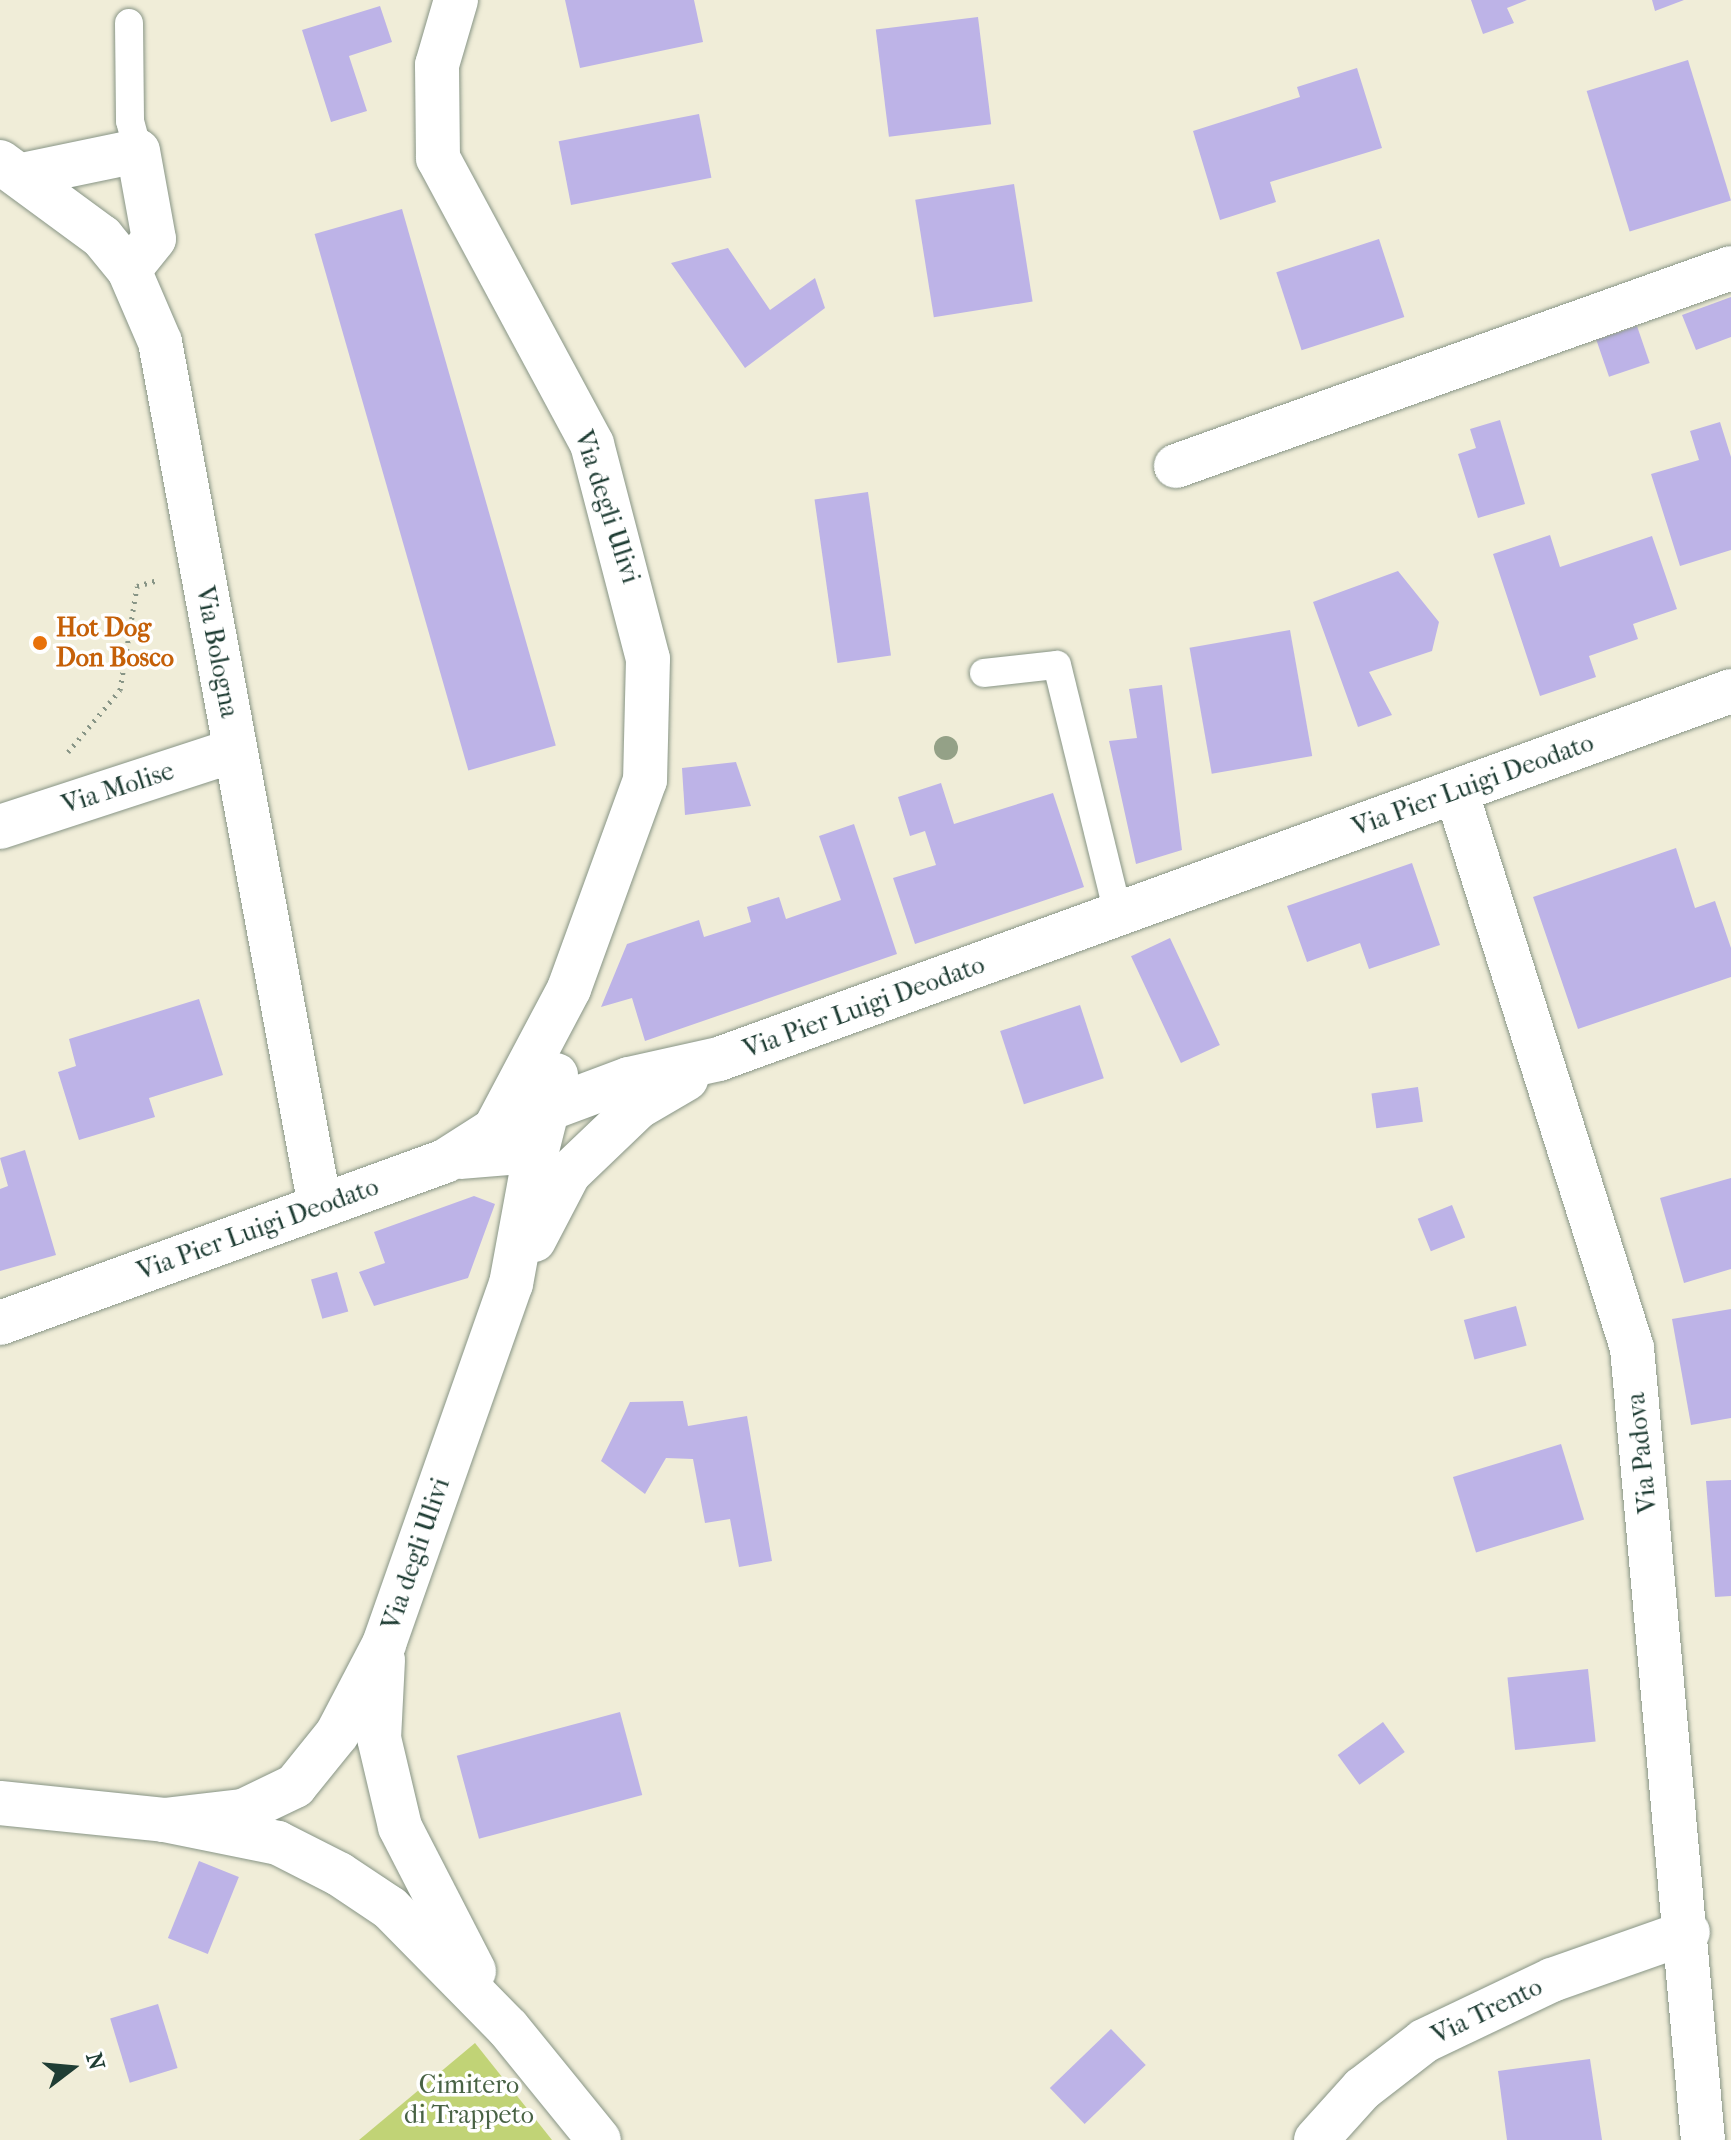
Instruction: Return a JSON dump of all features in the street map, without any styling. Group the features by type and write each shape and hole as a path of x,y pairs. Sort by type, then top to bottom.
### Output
{"street":[{"name":"Via degli Ulivi","path":"164,1820 243,1811 295,1786 329,1747 384,1644 511,1284 532,1170 550,1109 569,989 645,780 648,659 592,444 438,158 437,65 456,0"},
{"path":"11,169 138,151 154,239 129,270"},
{"name":"Via Bologna","path":"11,169 67,204 129,270 160,342 320,1206"},
{"path":"1176,466 1731,268"},
{"name":"Via Pier Luigi Deodato","path":"0,1323 445,1161 495,1129 629,1079 719,1059 1731,691"},
{"name":"Via Molise","path":"0,827 235,750"},
{"name":"Via Padova","path":"1456,791 1632,1348 1688,1932 1703,2140"},
{"path":"495,1129 569,989"},
{"path":"511,1284 569,1173 638,1107 719,1059"},
{"path":"445,1161 502,1149 520,1152 532,1170"},
{"path":"384,1644 379,1738 400,1827 419,1875 508,2028"},
{"path":"0,1803 164,1820 278,1843 339,1874 390,1908 508,2028 599,2140"},
{"name":"Via Trento","path":"1316,2140 1362,2089 1424,2041 1552,1980 1688,1932"}],"lane":[{"path":"129,23 130,121 138,151"},
{"path":"984,673 1057,665 1118,914"}],"path":[{"path":"64,758 120,690 137,586 163,580"}],"green space":[{"name":"Cimitero di Trappeto","path":"475,2043 552,2140 359,2140"}],"building":[{"path":"565,0 694,0 703,42 580,68"},
{"path":"1471,0 1527,0 1507,8 1514,23 1483,34"},
{"path":"1652,0 1684,0 1655,11"},
{"path":"380,6 392,42 349,56 367,111 331,122 302,30"},
{"path":"978,17 991,124 889,137 876,30"},
{"path":"1688,60 1731,201 1630,232 1587,91"},
{"path":"1357,68 1382,148 1270,182 1276,202 1220,220 1193,131 1300,97 1297,87"},
{"path":"699,114 711,178 571,205 559,141"},
{"path":"1014,184 1033,302 934,317 915,200"},
{"path":"402,209 556,745 468,770 315,234"},
{"path":"1379,239 1404,317 1302,350 1276,272"},
{"path":"728,248 770,310 815,278 825,308 745,368 671,263"},
{"path":"1731,297 1731,337 1696,350 1682,315"},
{"path":"1637,326 1650,363 1609,377 1596,340"},
{"path":"1500,420 1525,504 1478,518 1458,454 1476,448 1470,429"},
{"path":"1720,422 1731,457 1731,550 1680,566 1651,474 1699,460 1690,431"},
{"path":"868,492 891,655 837,663 815,500"},
{"path":"1550,535 1560,567 1652,536 1677,609 1633,624 1638,639 1589,656 1596,677 1540,696 1493,554"},
{"path":"1398,571 1439,622 1432,651 1369,672 1392,715 1358,727 1313,602"},
{"path":"1290,630 1312,756 1212,774 1190,648"},
{"path":"1162,685 1182,850 1136,864 1109,741 1137,738 1129,689"},
{"path":"736,762 751,806 685,815 682,768"},
{"path":"941,783 954,824 1053,793 1084,887 915,944 893,878 936,865 925,831 910,836 898,797"},
{"path":"854,824 897,954 645,1041 632,998 601,1007 627,944 699,920 704,937 751,922 747,907 779,897 786,919 841,900 819,836"},
{"path":"1676,848 1695,908 1715,901 1731,948 1731,977 1578,1029 1533,897"},
{"path":"1412,863 1440,945 1369,969 1360,943 1307,962 1287,906"},
{"path":"1170,938 1220,1045 1181,1063 1131,956"},
{"path":"199,999 223,1075 149,1098 155,1117 79,1140 58,1072 76,1066 69,1039"},
{"path":"1080,1005 1104,1078 1024,1104 1000,1031"},
{"path":"1418,1087 1423,1122 1376,1128 1371,1094"},
{"path":"25,1150 56,1255 0,1271 0,1189 8,1186 0,1158"},
{"path":"1731,1178 1731,1269 1684,1283 1660,1198"},
{"path":"474,1196 495,1204 468,1278 374,1306 359,1272 385,1263 374,1232"},
{"path":"1452,1205 1465,1237 1431,1251 1418,1219"},
{"path":"337,1272 348,1311 322,1319 311,1279"},
{"path":"1516,1306 1527,1346 1474,1360 1464,1320"},
{"path":"1731,1309 1731,1418 1691,1425 1672,1319"},
{"path":"683,1401 688,1426 747,1416 772,1561 739,1567 730,1519 705,1523 693,1459 666,1458 645,1494 601,1461 630,1402"},
{"path":"1561,1444 1584,1520 1476,1553 1453,1477"},
{"path":"1731,1480 1731,1596 1715,1597 1706,1481"},
{"path":"1588,1669 1596,1742 1515,1750 1507,1677"},
{"path":"620,1712 642,1795 479,1839 457,1756"},
{"path":"1383,1722 1405,1752 1359,1785 1338,1755"},
{"path":"199,1861 239,1877 208,1954 168,1938"},
{"path":"158,2004 178,2068 130,2083 110,2019"},
{"path":"1111,2029 1146,2065 1085,2124 1050,2088"},
{"path":"1590,2059 1602,2140 1507,2140 1498,2071"}],"place":[{"name":"Hot Dog Don Bosco","path":"40,643"}]}
